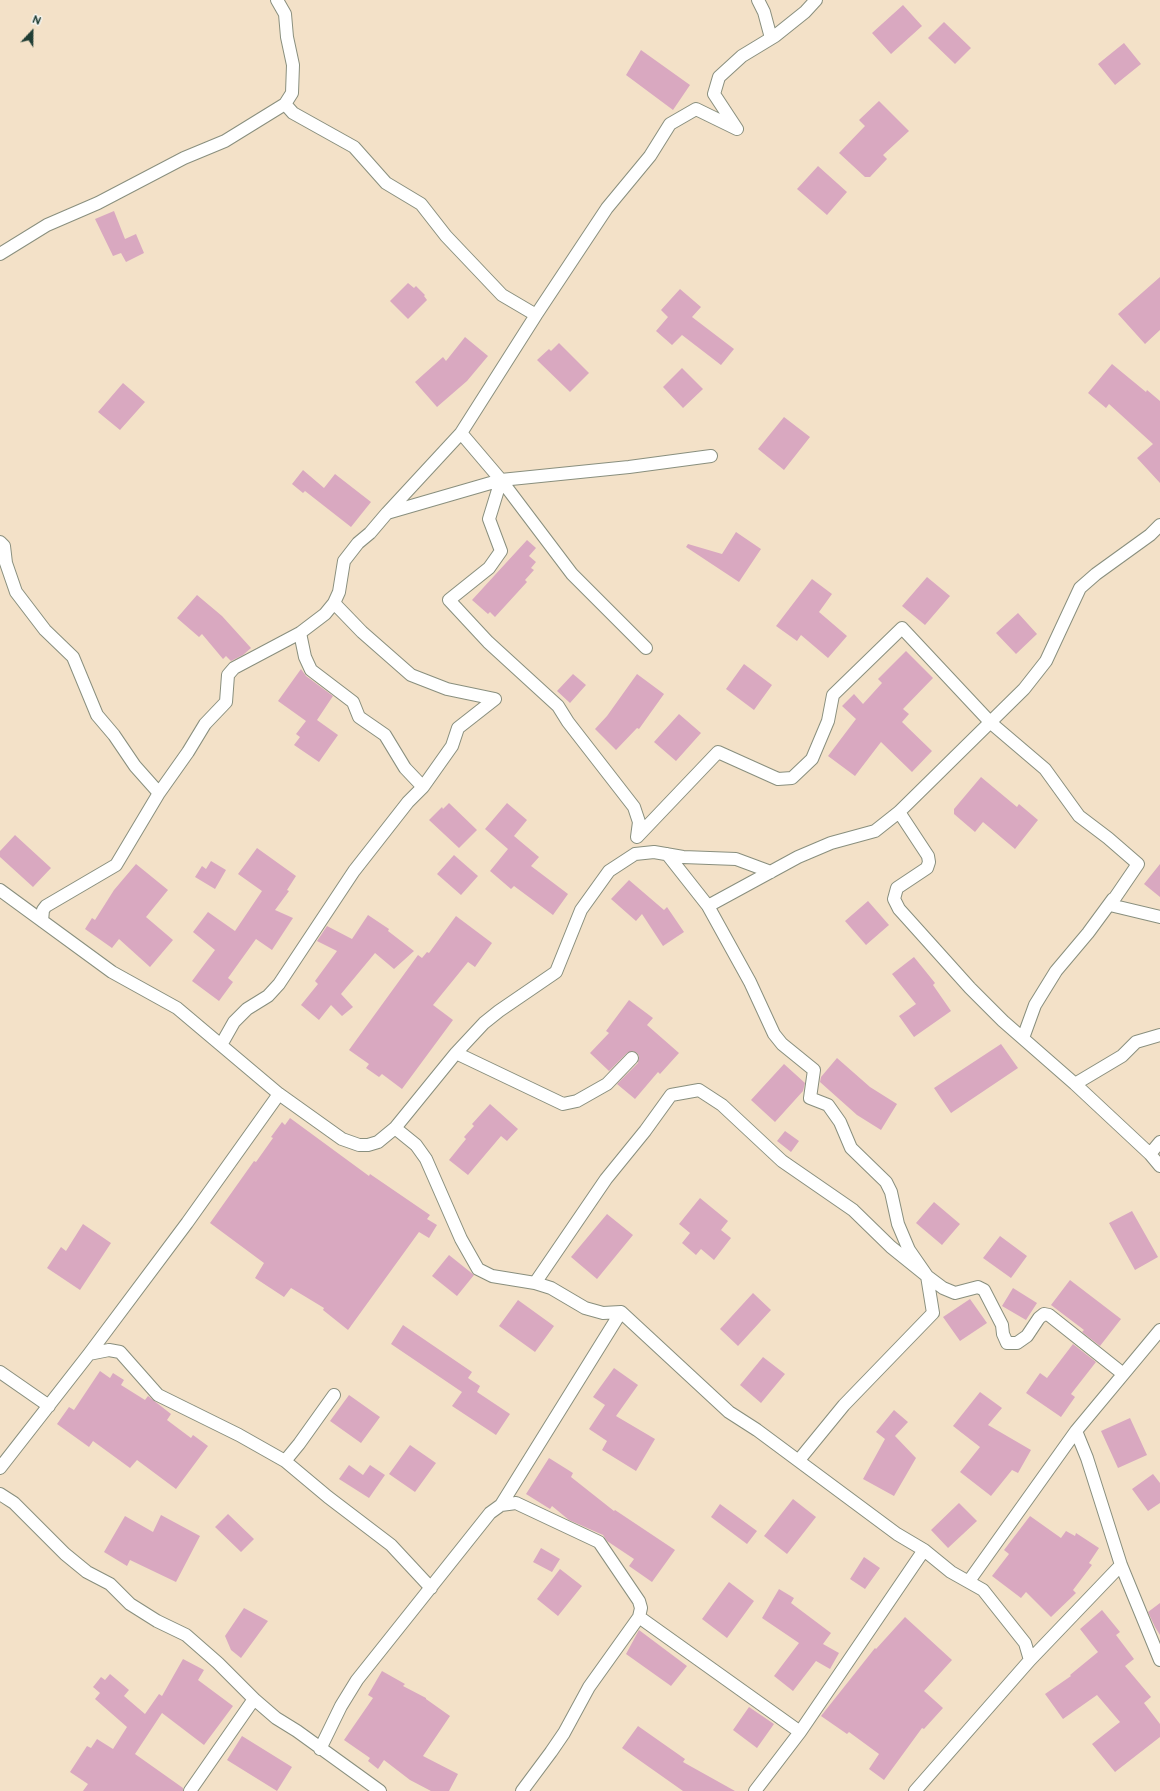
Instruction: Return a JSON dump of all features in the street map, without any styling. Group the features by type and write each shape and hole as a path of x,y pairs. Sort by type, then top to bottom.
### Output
{"street":[{"path":"0,254 47,225 98,204 184,158 225,141 285,104 292,93 293,65 287,37 285,14 277,0"},
{"path":"758,0 764,12 771,38"},
{"path":"42,921 43,910 46,906 116,865 160,793 188,752 204,724 226,702 228,675 234,668 300,633 325,614 334,603 339,592 344,561 358,543 370,533 461,433 536,315 607,208 650,156 670,124 696,109 737,129 714,94 719,77 742,56 771,38 805,12 816,0"},
{"path":"285,104 293,113 354,147 386,183 421,204 446,236 502,295 536,315"},
{"path":"461,433 501,480 572,574 646,648"},
{"path":"387,513 501,480 629,467 711,456"},
{"path":"501,480 489,519 501,551 489,568 449,600 488,642 558,706 568,722 634,807 639,822 636,854"},
{"path":"708,906 798,857 831,843 874,831 898,812 1024,689 1046,661 1080,588 1096,574 1150,535 1160,525"},
{"path":"0,542 4,546 6,563 16,592 45,630 74,657 97,715 114,735 135,766 160,793"},
{"path":"221,1045 234,1022 246,1010 268,996 279,984 354,871 408,802 423,787 452,746 458,728 495,699 447,688 411,675 362,632 334,603"},
{"path":"637,837 718,752 778,779 792,778 812,759 828,721 833,695 902,628 991,722 1045,769 1078,816 1108,838 1138,864"},
{"path":"300,633 305,657 311,670 353,702 359,717 385,736 405,768 423,787"},
{"path":"898,812 928,856 929,862 927,868 897,888 894,899 900,909 970,988 1003,1021 1075,1084 1150,1154 1160,1166"},
{"path":"0,890 112,972 177,1008 279,1094 342,1139 359,1145 368,1145 378,1142 395,1128 456,1054 484,1023 556,972 581,910 609,871 636,854 654,852 683,857 736,859 771,872"},
{"path":"667,854 708,906 750,982 774,1034 782,1044 814,1070 810,1098 828,1105 840,1122 852,1148 886,1182 891,1192 898,1224 909,1250 927,1276 933,1313 844,1405 799,1460"},
{"path":"1138,864 1110,905 1160,917"},
{"path":"1023,1038 1035,1005 1056,971 1088,933 1138,864"},
{"path":"1075,1084 1122,1056 1136,1042 1160,1035"},
{"path":"456,1054 563,1104 577,1101 608,1084 632,1058"},
{"path":"535,1283 606,1179 645,1131 670,1095 699,1090 722,1105 782,1161 854,1210 891,1247 943,1288 955,1293 978,1286 984,1290 1002,1325 1003,1334 1007,1343 1017,1344 1027,1336 1038,1318 1044,1314 1049,1315 1122,1374"},
{"path":"0,1468 89,1354 182,1229 279,1094"},
{"path":"395,1128 416,1144 426,1159 461,1239 478,1269 492,1276 535,1283 551,1288 585,1308 603,1313 621,1312 729,1412 799,1460 897,1534 924,1550 951,1572 983,1590 1025,1643 1030,1660"},
{"path":"1150,1154 1160,1142"},
{"path":"320,1749 341,1706 357,1680 490,1513 501,1505 621,1312"},
{"path":"969,1581 1076,1431 1160,1330"},
{"path":"89,1354 109,1350 120,1352 158,1395 239,1435 285,1461 328,1497 392,1545 431,1588"},
{"path":"0,1372 49,1406"},
{"path":"285,1461 334,1395"},
{"path":"1076,1431 1088,1458 1121,1565 1160,1660"},
{"path":"0,1494 14,1502 65,1554 87,1572 110,1584 130,1604 157,1621 186,1635 218,1663 254,1700 276,1718 297,1731 380,1791"},
{"path":"501,1505 516,1503 599,1542 639,1601 641,1608 639,1617 589,1687 564,1733 522,1791"},
{"path":"755,1791 800,1732 924,1550"},
{"path":"915,1791 1030,1660 1121,1565"},
{"path":"639,1617 800,1732"},
{"path":"190,1791 254,1700"}],"building":[{"path":"903,5 922,26 891,54 872,33"},
{"path":"944,22 971,48 955,64 928,38"},
{"path":"1124,43 1141,64 1115,85 1098,64"},
{"path":"641,50 690,85 673,110 626,75"},
{"path":"879,101 909,131 883,155 887,159 870,177 865,177 839,153 865,126 859,120"},
{"path":"818,166 847,192 827,215 797,189"},
{"path":"114,211 125,239 136,234 144,253 126,262 121,253 113,256 95,219"},
{"path":"1160,277 1160,330 1145,344 1118,314"},
{"path":"408,283 414,288 416,286 425,295 424,296 427,300 408,319 390,301"},
{"path":"680,289 701,307 692,317 734,349 721,365 682,335 672,345 656,331 668,317 661,310"},
{"path":"465,337 488,356 467,381 437,407 415,382 443,357 446,361"},
{"path":"559,343 589,373 570,392 537,360 549,349 551,351"},
{"path":"1112,364 1146,392 1147,390 1160,401 1160,483 1137,458 1153,444 1109,404 1106,408 1088,393"},
{"path":"682,368 703,389 683,408 663,387"},
{"path":"123,383 145,402 120,430 98,412"},
{"path":"784,417 810,437 784,470 758,449"},
{"path":"303,470 324,488 335,474 371,502 351,527 305,491 303,493 292,484"},
{"path":"736,532 761,549 739,582 686,547 688,544 722,554"},
{"path":"527,540 536,548 529,556 536,562 531,568 534,570 525,580 527,582 495,617 490,612 488,614 472,600"},
{"path":"927,577 950,596 925,625 902,606"},
{"path":"812,579 832,594 819,612 847,636 828,658 801,635 797,641 776,626"},
{"path":"197,595 222,616 251,648 243,655 231,661 226,656 223,659 202,634 199,637 177,618"},
{"path":"1018,613 1037,634 1016,654 996,633"},
{"path":"906,651 933,678 903,709 909,714 902,722 932,751 912,772 881,742 855,776 828,756 856,719 842,706 854,694 863,704 882,683 878,679"},
{"path":"744,664 772,685 754,710 726,689"},
{"path":"301,669 306,676 333,696 317,720 338,735 319,762 294,745 300,737 296,734 306,721 278,701"},
{"path":"573,674 586,685 570,703 557,691"},
{"path":"637,674 664,694 639,729 637,728 616,750 595,729 607,716"},
{"path":"679,714 701,733 676,761 654,742"},
{"path":"981,777 1017,807 1019,804 1038,820 1015,849 983,822 975,832 954,814 954,809"},
{"path":"449,803 477,830 459,848 429,820 442,807 443,809"},
{"path":"507,803 527,820 514,836 539,857 531,866 568,894 553,915 514,886 511,889 490,871 508,849 485,829"},
{"path":"15,835 51,868 33,887 0,857 0,851"},
{"path":"257,848 296,876 287,890 289,891 275,910 293,918 272,950 256,939 228,978 233,982 219,1001 192,981 215,950 193,932 208,912 235,931 262,891 238,874"},
{"path":"454,855 478,876 461,895 437,874"},
{"path":"211,861 226,870 215,889 195,877 202,866 206,869"},
{"path":"136,864 168,890 146,917 173,940 150,967 119,939 112,948 85,929 92,918 95,920 114,890"},
{"path":"1160,864 1160,897 1144,884"},
{"path":"629,880 664,910 667,907 684,932 663,946 642,914 636,921 611,899"},
{"path":"868,901 889,925 866,945 845,921"},
{"path":"368,915 389,929 388,931 414,951 394,969 375,953 341,994 353,1007 342,1016 331,1005 319,1020 301,1005 318,984 315,981 337,951 317,941 327,926 352,939"},
{"path":"456,916 492,943 475,967 468,962 433,1005 453,1020 402,1089 382,1074 379,1077 366,1068 369,1064 349,1050 418,955 422,958 427,952 429,953"},
{"path":"914,957 935,983 933,985 951,1011 914,1037 899,1016 916,1004 892,974"},
{"path":"629,1000 653,1018 647,1025 679,1053 660,1074 658,1072 635,1099 617,1084 638,1063 639,1056 637,1053 633,1051 627,1053 609,1071 590,1053 609,1033 606,1031"},
{"path":"1001,1044 1018,1068 951,1113 934,1088"},
{"path":"837,1058 870,1087 897,1104 881,1130 857,1115 820,1082 821,1077"},
{"path":"784,1064 805,1083 803,1091 775,1122 751,1100"},
{"path":"490,1104 518,1129 507,1141 501,1136 468,1175 449,1160 466,1139 464,1137 474,1126 472,1124"},
{"path":"290,1118 369,1176 370,1174 430,1215 427,1219 437,1225 429,1238 419,1232 348,1330 323,1310 324,1308 291,1288 284,1297 255,1278 264,1263 210,1223 254,1161 256,1162 282,1122 285,1125"},
{"path":"785,1131 799,1141 791,1152 777,1141"},
{"path":"700,1198 728,1221 721,1230 731,1238 714,1260 701,1249 696,1255 682,1243 690,1233 679,1224"},
{"path":"934,1202 960,1224 942,1245 916,1223"},
{"path":"1132,1211 1158,1257 1135,1270 1109,1223"},
{"path":"607,1214 633,1235 597,1279 571,1257"},
{"path":"83,1224 111,1243 80,1290 47,1268 61,1247 66,1251"},
{"path":"1000,1236 1027,1256 1011,1278 983,1258"},
{"path":"449,1255 474,1275 457,1296 432,1276"},
{"path":"1070,1280 1121,1319 1100,1346 1082,1332 1084,1330 1051,1305"},
{"path":"1013,1288 1037,1303 1026,1320 1002,1306"},
{"path":"753,1293 771,1310 738,1346 720,1329"},
{"path":"970,1299 987,1323 960,1341 943,1317"},
{"path":"518,1300 554,1326 535,1352 499,1326"},
{"path":"403,1325 472,1372 468,1378 480,1386 477,1392 510,1414 496,1435 452,1406 462,1392 391,1344"},
{"path":"1073,1344 1096,1362 1071,1394 1075,1397 1061,1417 1026,1393 1040,1373 1047,1378"},
{"path":"763,1357 785,1374 761,1403 740,1385"},
{"path":"614,1368 638,1385 616,1416 655,1439 636,1471 602,1450 607,1441 589,1429 605,1405 593,1397"},
{"path":"100,1371 110,1378 113,1373 124,1380 121,1385 145,1400 148,1396 171,1414 167,1420 191,1438 193,1435 208,1446 176,1489 137,1460 130,1468 93,1441 89,1447 57,1424 69,1407 74,1410"},
{"path":"980,1392 1002,1408 988,1425 1031,1450 1018,1473 1012,1470 991,1496 960,1472 980,1447 953,1426"},
{"path":"349,1395 380,1417 361,1443 330,1421"},
{"path":"894,1410 908,1422 895,1436 916,1458 894,1496 863,1479 885,1439 876,1432"},
{"path":"1130,1418 1147,1455 1118,1468 1101,1431"},
{"path":"410,1445 436,1463 415,1492 389,1474"},
{"path":"549,1458 573,1473 571,1477 614,1511 615,1510 675,1550 652,1582 629,1566 634,1559 607,1541 603,1535 569,1520 552,1506 550,1509 526,1494"},
{"path":"349,1465 363,1475 370,1465 385,1475 369,1498 339,1479"},
{"path":"1153,1474 1160,1483 1160,1503 1148,1511 1132,1489"},
{"path":"793,1499 816,1517 787,1554 764,1536"},
{"path":"959,1503 977,1521 948,1548 931,1530"},
{"path":"720,1504 757,1531 747,1544 711,1517"},
{"path":"228,1514 254,1539 241,1552 215,1527"},
{"path":"161,1515 200,1536 176,1582 130,1560 127,1566 104,1552 125,1516 153,1532"},
{"path":"1030,1516 1061,1538 1066,1531 1075,1536 1076,1533 1099,1548 1089,1563 1092,1565 1073,1590 1076,1593 1051,1617 1026,1592 1021,1598 992,1576 1009,1554 1004,1550"},
{"path":"541,1548 560,1559 552,1572 533,1562"},
{"path":"864,1557 880,1568 865,1589 850,1579"},
{"path":"560,1569 582,1586 558,1616 537,1599"},
{"path":"729,1582 754,1601 727,1638 702,1619"},
{"path":"779,1589 794,1598 791,1603 831,1633 823,1644 839,1653 830,1669 816,1661 793,1691 774,1676 799,1643 762,1618"},
{"path":"1160,1603 1160,1635 1148,1612"},
{"path":"244,1608 268,1621 241,1658 231,1650 225,1636"},
{"path":"1102,1610 1120,1632 1116,1635 1134,1659 1125,1666 1151,1697 1144,1703 1160,1724 1160,1737 1115,1772 1092,1744 1120,1722 1097,1695 1063,1719 1045,1694 1071,1676 1070,1675 1098,1652 1080,1629"},
{"path":"905,1617 952,1660 924,1691 943,1708 924,1729 922,1728 884,1780 869,1769 879,1754 849,1732 847,1734 821,1716 875,1648 876,1649"},
{"path":"639,1630 687,1666 671,1686 626,1654"},
{"path":"183,1659 204,1670 198,1680 233,1706 204,1745 162,1713 135,1754 183,1788 183,1791 83,1791 88,1784 70,1772 87,1746 91,1748 97,1739 113,1749 127,1727 95,1699 100,1693 93,1687 101,1677 105,1680 110,1674 129,1690 124,1696 145,1714 159,1694 162,1696"},
{"path":"382,1671 405,1684 403,1686 426,1698 450,1716 423,1756 458,1774 449,1791 431,1791 410,1780 384,1760 378,1769 368,1761 370,1758 344,1740 373,1698 368,1695"},
{"path":"749,1707 774,1724 757,1748 733,1730"},
{"path":"638,1726 685,1759 683,1762 735,1791 683,1791 622,1748"},
{"path":"242,1736 292,1767 277,1791 227,1760"}]}
